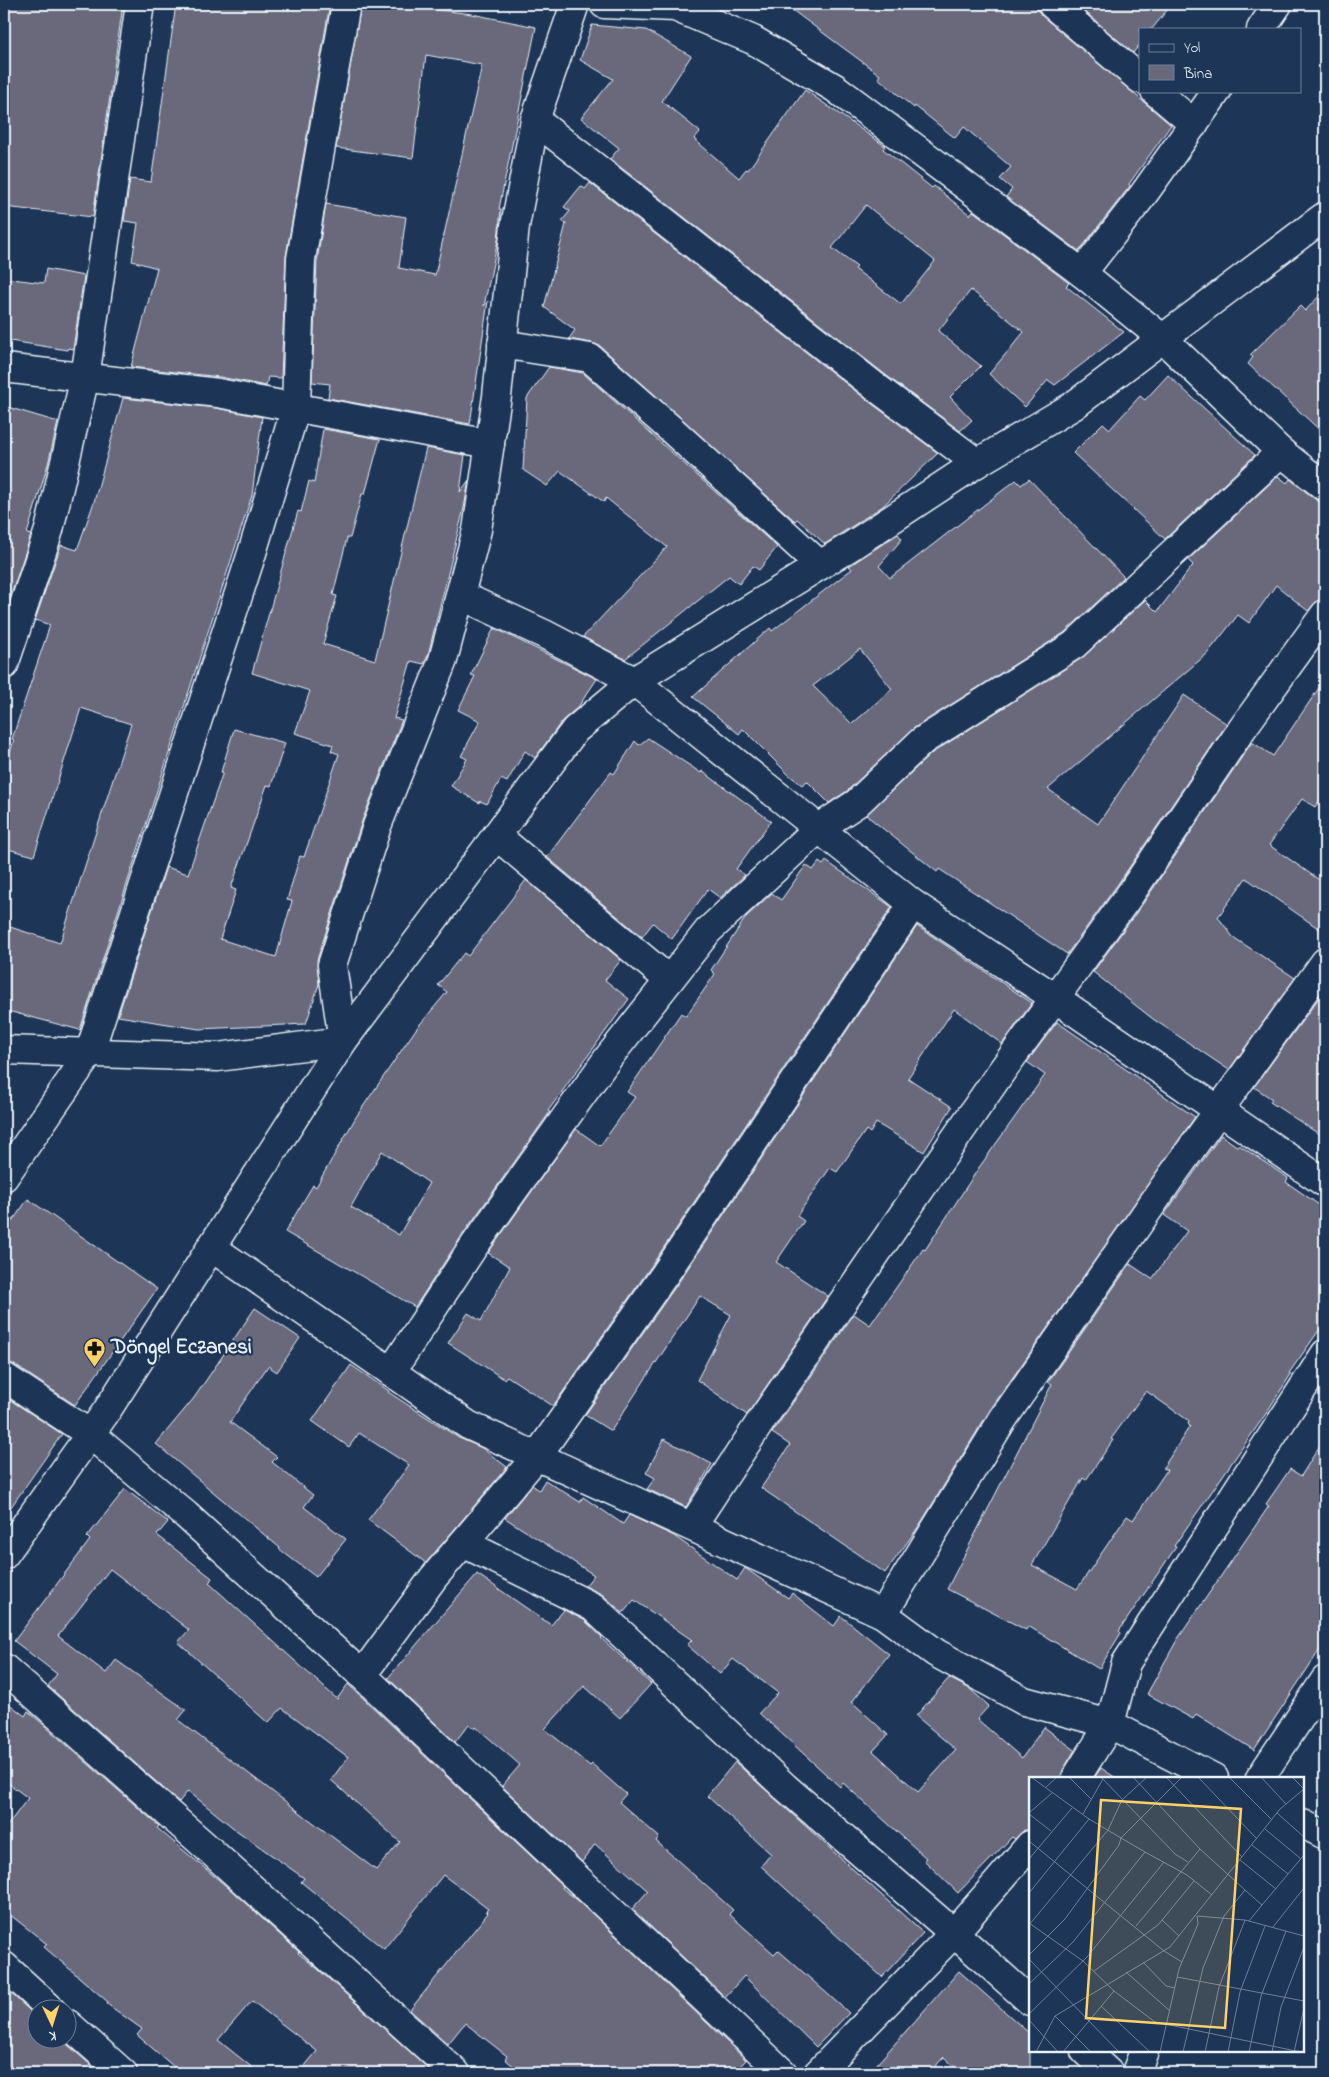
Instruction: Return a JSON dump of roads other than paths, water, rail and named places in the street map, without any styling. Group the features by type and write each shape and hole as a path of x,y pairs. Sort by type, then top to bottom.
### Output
{"street":[{"path":"4,665 49,530 85,377 140,4"},
{"path":"4,1178 89,1054 252,554 296,407 301,259 346,4"},
{"path":"343,1041 332,964 377,826 443,660 477,530 490,444 515,226 535,120 575,4"},
{"path":"604,4 675,7 754,40 835,88 1082,273 1163,339 1281,452 1325,487"},
{"path":"1052,4 1139,78"},
{"path":"1262,28 1278,4"},
{"path":"1156,92 1194,124"},
{"path":"1082,273 1143,195 1216,92"},
{"path":"535,120 870,382 977,463"},
{"path":"4,1555 90,1434 343,1041 575,730 634,681 820,566 977,463 1073,406 1325,216"},
{"path":"502,344 590,358 673,431 820,566"},
{"path":"4,368 218,393 490,444"},
{"path":"391,1372 474,1246 608,1058 708,931 819,828 857,804 922,741 1074,645 1281,452"},
{"path":"460,595 544,634 634,681 913,904 1055,998 1325,1183"},
{"path":"692,1526 774,1402 1055,998 1131,893 1242,730 1325,614"},
{"path":"497,836 669,980"},
{"path":"362,1675 434,1577 537,1456 665,1274 913,904"},
{"path":"883,1614 1003,1418 1325,962"},
{"path":"4,1050 218,1057 343,1041"},
{"path":"211,1247 468,1425 883,1614 936,1653 1024,1701 1110,1724 1212,1777"},
{"path":"1077,1777 1110,1724 1126,1663 1325,1354"},
{"path":"4,1377 90,1434 186,1515 362,1675 784,2073"},
{"path":"463,1543 593,1607 784,1786 1029,2000"},
{"path":"4,1668 203,1844 456,2073"},
{"path":"1261,1777 1325,1680"},
{"path":"1304,1824 1325,1835"},
{"path":"818,2073 954,1933 1029,1846"},
{"path":"4,1966 41,2000"},
{"path":"78,2033 123,2073"},
{"path":"1086,2052 1109,2073"},
{"path":"1136,2073 1144,2052"}],"place":[{"name":"Döngel Eczanesi","path":"95,1367"}]}
